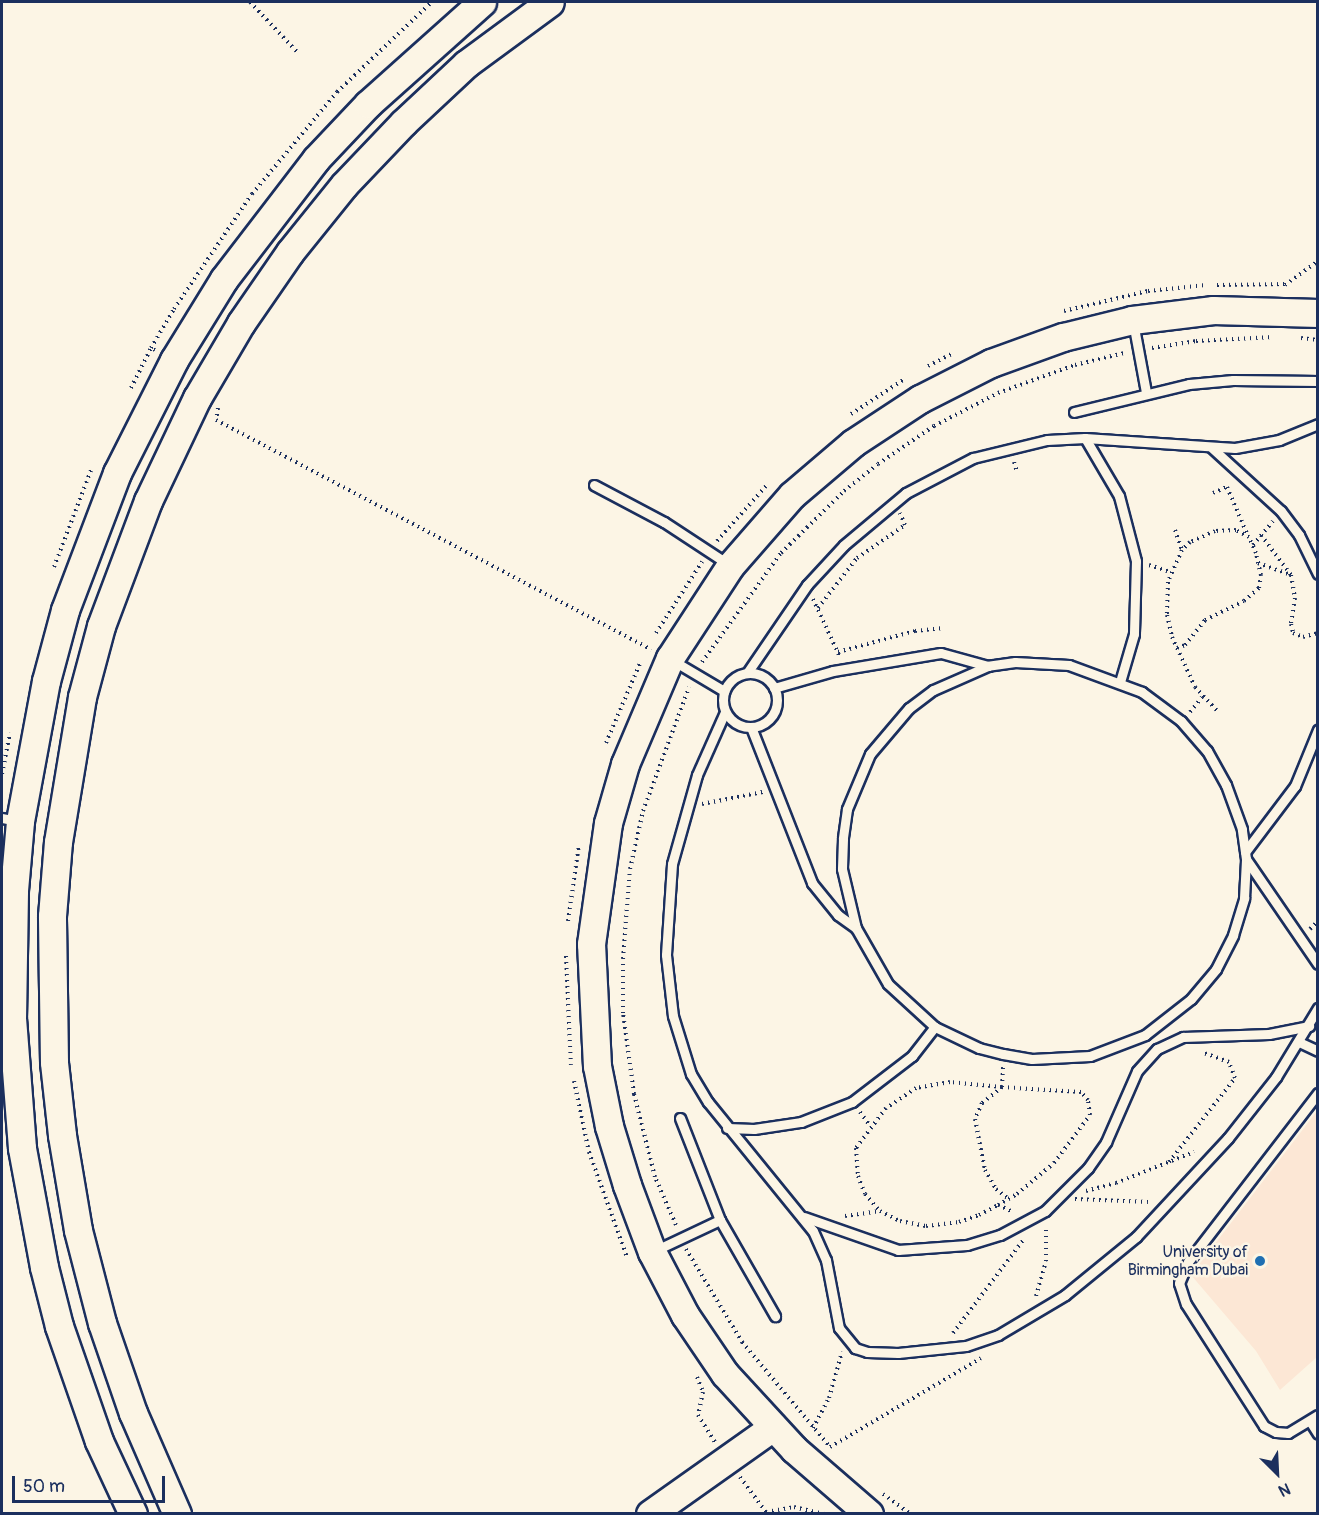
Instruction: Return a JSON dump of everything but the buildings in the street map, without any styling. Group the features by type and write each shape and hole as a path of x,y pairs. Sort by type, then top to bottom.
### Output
{"street":[{"path":"133,1514 78,1384 59,1326 32,1208 22,1148 12,1019 11,819 65,610 117,473 174,360 224,279 316,159 383,89 482,2"},
{"path":"177,1514 117,1368 78,1230 54,1062 52,916 68,769 101,626 148,501 197,398 241,323 290,252 344,185 403,123 466,64 550,2"},
{"path":"869,1514 773,1428 714,1358 685,1315 652,1252 627,1185 603,1096 591,1006 591,944 608,823 625,764 670,658 730,566 792,495 853,443 920,399 991,363 1063,337 1132,320 1214,310 1317,313"},
{"path":"650,1514 773,1428"}],"lane":[{"path":"1132,320 1146,392"},
{"path":"1074,412 1146,392 1233,380 1317,381"},
{"path":"1317,424 1279,440 1212,448 1085,438 1047,440 973,458 939,474 896,501 844,546 807,585 747,673 729,682 724,691 725,712 687,807 668,894 668,986 673,1016 691,1074 727,1128 804,1217 825,1260 838,1328 845,1339 867,1352 939,1350 998,1335 1028,1320 1101,1267 1176,1197 1228,1138 1299,1042 1317,1008"},
{"path":"1085,438 1119,496 1136,561 1135,626 1120,682"},
{"path":"1212,448 1281,511 1299,535 1317,574"},
{"path":"594,485 664,522 730,566"},
{"path":"774,688 846,669 940,653 988,666"},
{"path":"670,658 724,691"},
{"path":"752,727 773,790 812,883 824,900 855,928 888,984 935,1027 979,1048 1003,1054 1061,1060 1090,1056 1145,1035 1169,1019 1216,969 1233,935 1244,898 1246,855 1235,807 1207,751 1162,706 1120,682 1095,672 1042,662 988,666 933,690 909,708 870,754 848,810 843,839 844,879 855,928"},
{"path":"747,673 763,676 774,688 773,713 752,727"},
{"path":"725,712 732,720 752,727"},
{"path":"1246,855 1295,786 1317,730"},
{"path":"1246,855 1317,964"},
{"path":"804,1217 832,1229 898,1250 933,1250 989,1238 1032,1220 1064,1194 1106,1142 1137,1071 1157,1049 1183,1037 1261,1034 1309,1026"},
{"path":"727,1128 764,1128 801,1122 852,1102 912,1056 935,1027"},
{"path":"1299,1042 1317,1051"},
{"path":"1317,1094 1188,1262 1179,1283 1186,1304 1264,1426 1276,1432 1288,1432 1314,1418 1317,1434"},
{"path":"680,1118 720,1220 775,1316"},
{"path":"652,1252 720,1220"}],"path":[{"path":"250,2 298,53"},
{"path":"197,398 220,409 216,420 670,658"},
{"path":"1177,648 1185,645 1205,620 1254,593 1261,582 1252,545 1227,487"},
{"path":"818,608 857,558 906,525 896,501"},
{"path":"1252,545 1281,511"},
{"path":"1218,712 1195,687 1177,648 1167,615 1171,572 1182,550 1224,529 1249,537"},
{"path":"1175,530 1182,550"},
{"path":"1261,535 1291,575 1295,598 1291,624 1293,633 1303,637 1317,633"},
{"path":"1136,561 1171,572"},
{"path":"1258,563 1291,575"},
{"path":"807,585 846,669"},
{"path":"838,652 915,631 943,628"},
{"path":"687,807 773,790"},
{"path":"1169,1162 1235,1078 1234,1069 1222,1057 1191,1053"},
{"path":"1002,1088 1003,1054"},
{"path":"980,1083 1002,1088 1076,1090 1085,1095 1090,1107 1086,1122 1054,1163 1009,1198 959,1222 926,1226 900,1221 880,1211 865,1194 858,1176 855,1148 886,1108 904,1094 931,1084 980,1083"},
{"path":"1002,1088 982,1103 975,1119 986,1170 996,1189 1009,1198"},
{"path":"1064,1194 1104,1187 1228,1138"},
{"path":"1064,1194 1119,1203 1176,1197"},
{"path":"832,1229 850,1214 880,1211"},
{"path":"1028,1320 1046,1261 1045,1211"},
{"path":"939,1350 1017,1252 1032,1220"},
{"path":"794,1449 823,1411 845,1339"}],"shaded area":[{"name":"University of Birmingham Dubai","path":"1317,1111 1317,1357 1280,1390 1256,1351 1191,1275"}],"place":[{"name":"University of Birmingham Dubai","path":"1260,1261"}]}
